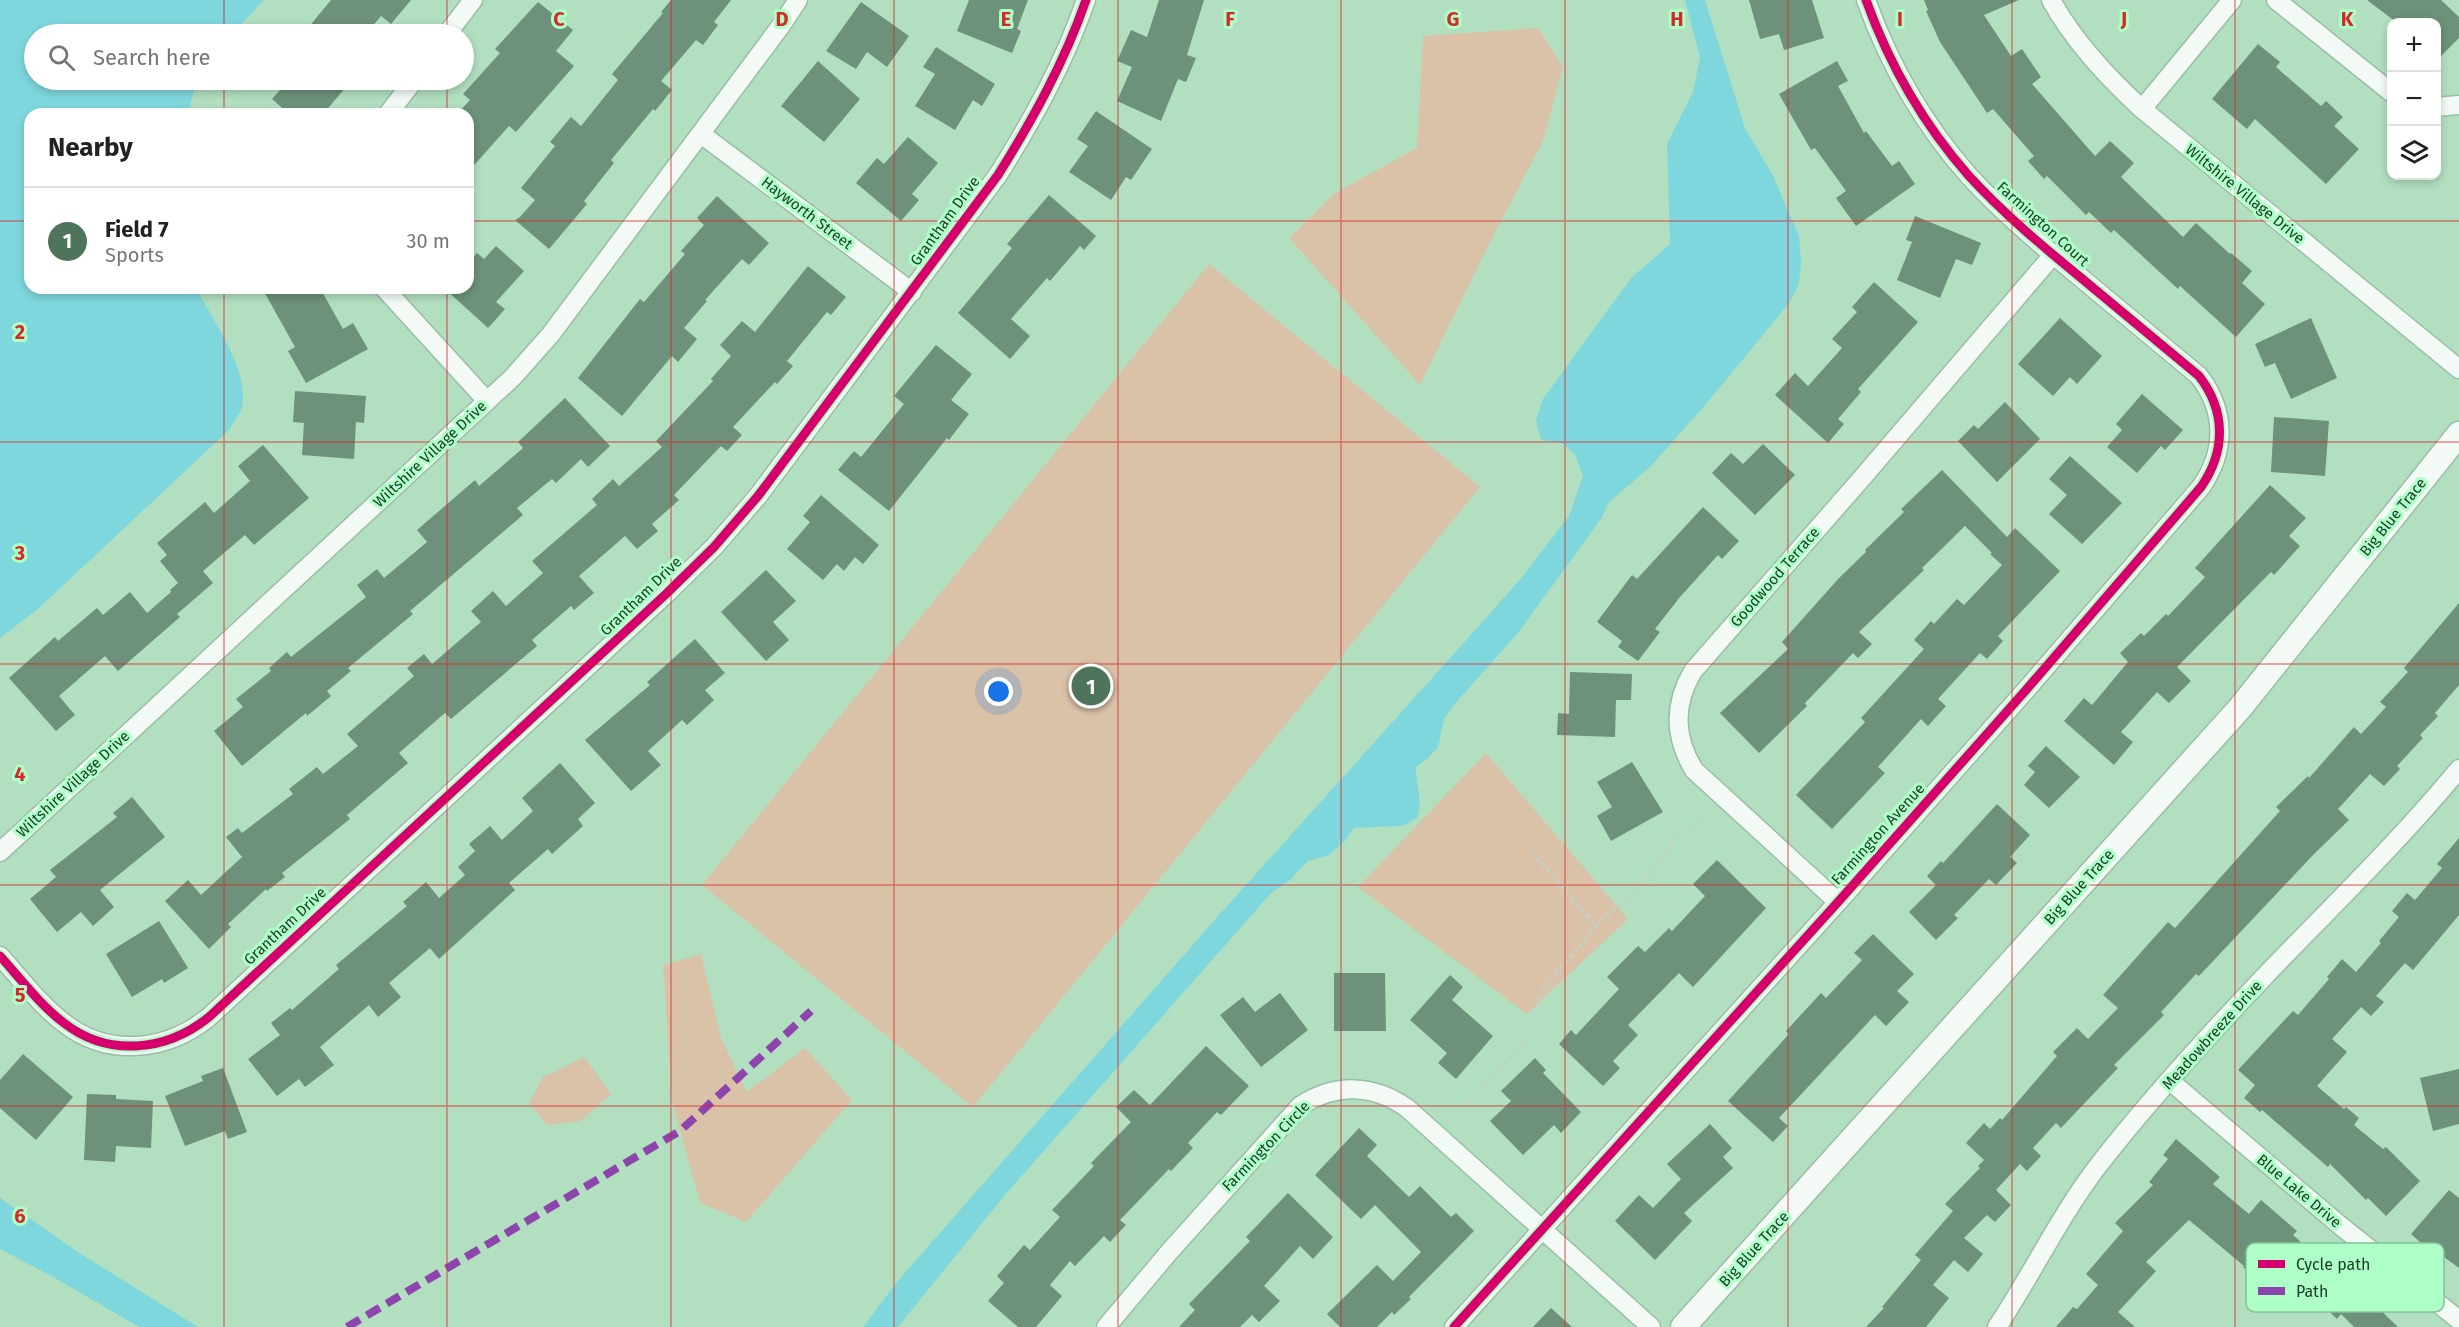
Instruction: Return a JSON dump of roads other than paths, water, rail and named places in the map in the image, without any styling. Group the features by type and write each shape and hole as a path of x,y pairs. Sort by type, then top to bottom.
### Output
{"street":[{"path":"455,24 473,0"},
{"name":"Wiltshire Village Drive","path":"0,852 488,401 551,334 798,0"},
{"name":"Grantham Drive","path":"0,956 50,1011 73,1029 109,1044 142,1047 156,1045 184,1035 209,1017 659,602 714,547 758,496 998,175 1030,125 1057,72 1086,0"},
{"name":"Farmington Court","path":"1866,0 1901,80 1932,129 1976,183 2008,217 2199,376 2215,402 2219,416 2220,447"},
{"name":"Wiltshire Village Drive","path":"2051,0 2080,44 2111,81 2142,110 2459,369"},
{"path":"2142,110 2232,0"},
{"path":"2276,0 2387,90"},
{"path":"393,108 406,90"},
{"path":"2441,107 2459,105"},
{"name":"Hayworth Street","path":"701,134 912,292"},
{"name":"Goodwood Terrace","path":"1838,902 1694,770 1686,757 1678,728 1680,698 1693,671 2053,255"},
{"path":"390,294 488,401"},
{"name":"Big Blue Trace","path":"1683,1327 2240,708 2459,434"},
{"name":"Farmington Avenue","path":"1541,1229 1838,902 2026,690 2201,487 2210,475 2220,447"},
{"name":"Meadowbreeze Drive","path":"1997,1327 2078,1193 2101,1162 2170,1081 2262,980 2427,808 2459,769"},
{"name":"Blue Lake Drive","path":"2170,1081 2362,1243"},
{"name":"Farmington Circle","path":"1106,1327 1170,1251 1300,1106 1327,1092 1341,1089 1381,1093 1395,1100 1651,1327"},
{"path":"1454,1327 1541,1229"},
{"name":"Blue Lake Drive","path":"2444,1308 2459,1320"}],"water":[{"path":"0,0 264,0 241,24 24,24 24,90 194,90 190,108 24,108 24,294 199,294 228,345 240,377 243,393 241,410 228,431 38,609 0,638"},
{"path":"1685,0 1705,0 1745,128 1773,176 1799,236 1801,262 1799,283 1790,302 1707,403 1650,467 1609,502 1601,519 1518,633 1453,706 1444,719 1438,747 1416,767 1419,799 1417,818 1402,826 1354,828 1345,841 1329,855 1308,861 1290,880 1272,892 1005,1195 898,1327 863,1327 897,1282 1219,915 1523,576 1569,516 1583,476 1575,454 1562,443 1541,440 1536,420 1543,399 1631,278 1670,244 1667,144 1693,92 1700,58"},
{"path":"0,1198 78,1252 198,1327 139,1327 0,1249"}],"place":[{"name":"Field 7","path":"1091,686"}]}
